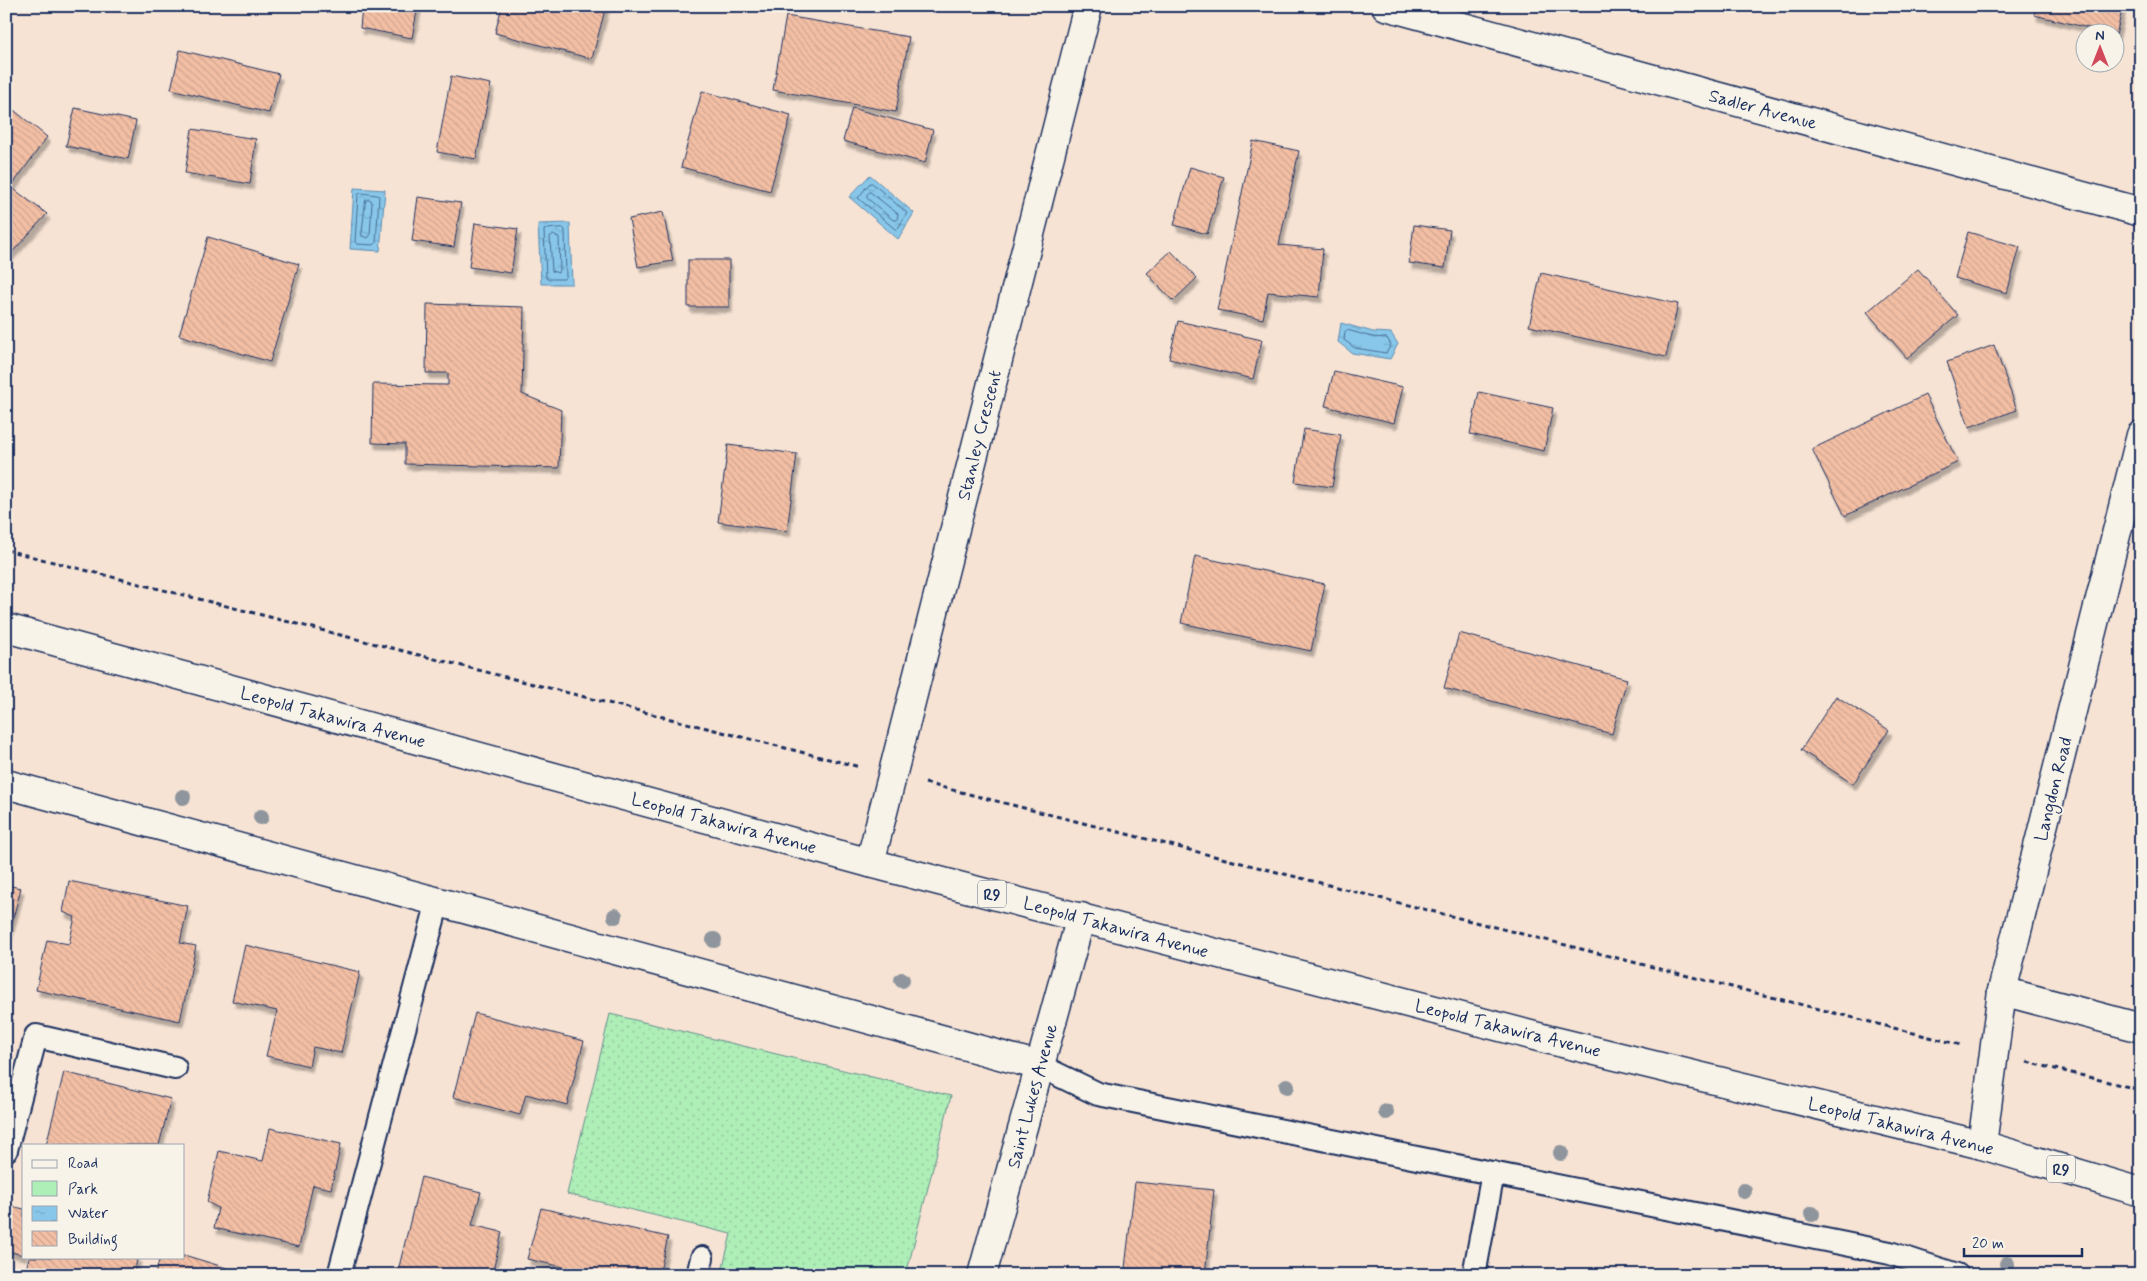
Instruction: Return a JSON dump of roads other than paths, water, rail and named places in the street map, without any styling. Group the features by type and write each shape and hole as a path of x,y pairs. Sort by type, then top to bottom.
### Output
{"main road":[{"name":"Stanley Crescent","path":"870,863 1088,6"},
{"name":"Sadler Avenue","path":"1386,6 2141,212"},
{"name":"Langdon Road","path":"1982,1146 2002,991 2141,435"},
{"name":"Leopold Takawira Avenue","path":"6,628 870,863 1550,1040 1982,1146 2141,1192"},
{"path":"6,784 1040,1066"},
{"name":"Saint Lukes Avenue","path":"982,1275 1081,918"},
{"path":"2002,991 2141,1028"}],"lane":[{"path":"339,1275 438,901"},
{"path":"6,1150 36,1036 175,1068"},
{"path":"1040,1066 1098,1094 1890,1253 1957,1275"},
{"path":"1474,1275 1493,1173"}],"water":[{"path":"870,175 914,213 898,239 849,197"},
{"path":"354,188 385,190 380,251 350,249"},
{"path":"570,223 572,284 541,284 538,224"},
{"path":"1341,323 1373,332 1391,333 1398,344 1390,359 1352,353 1338,342"}]}
